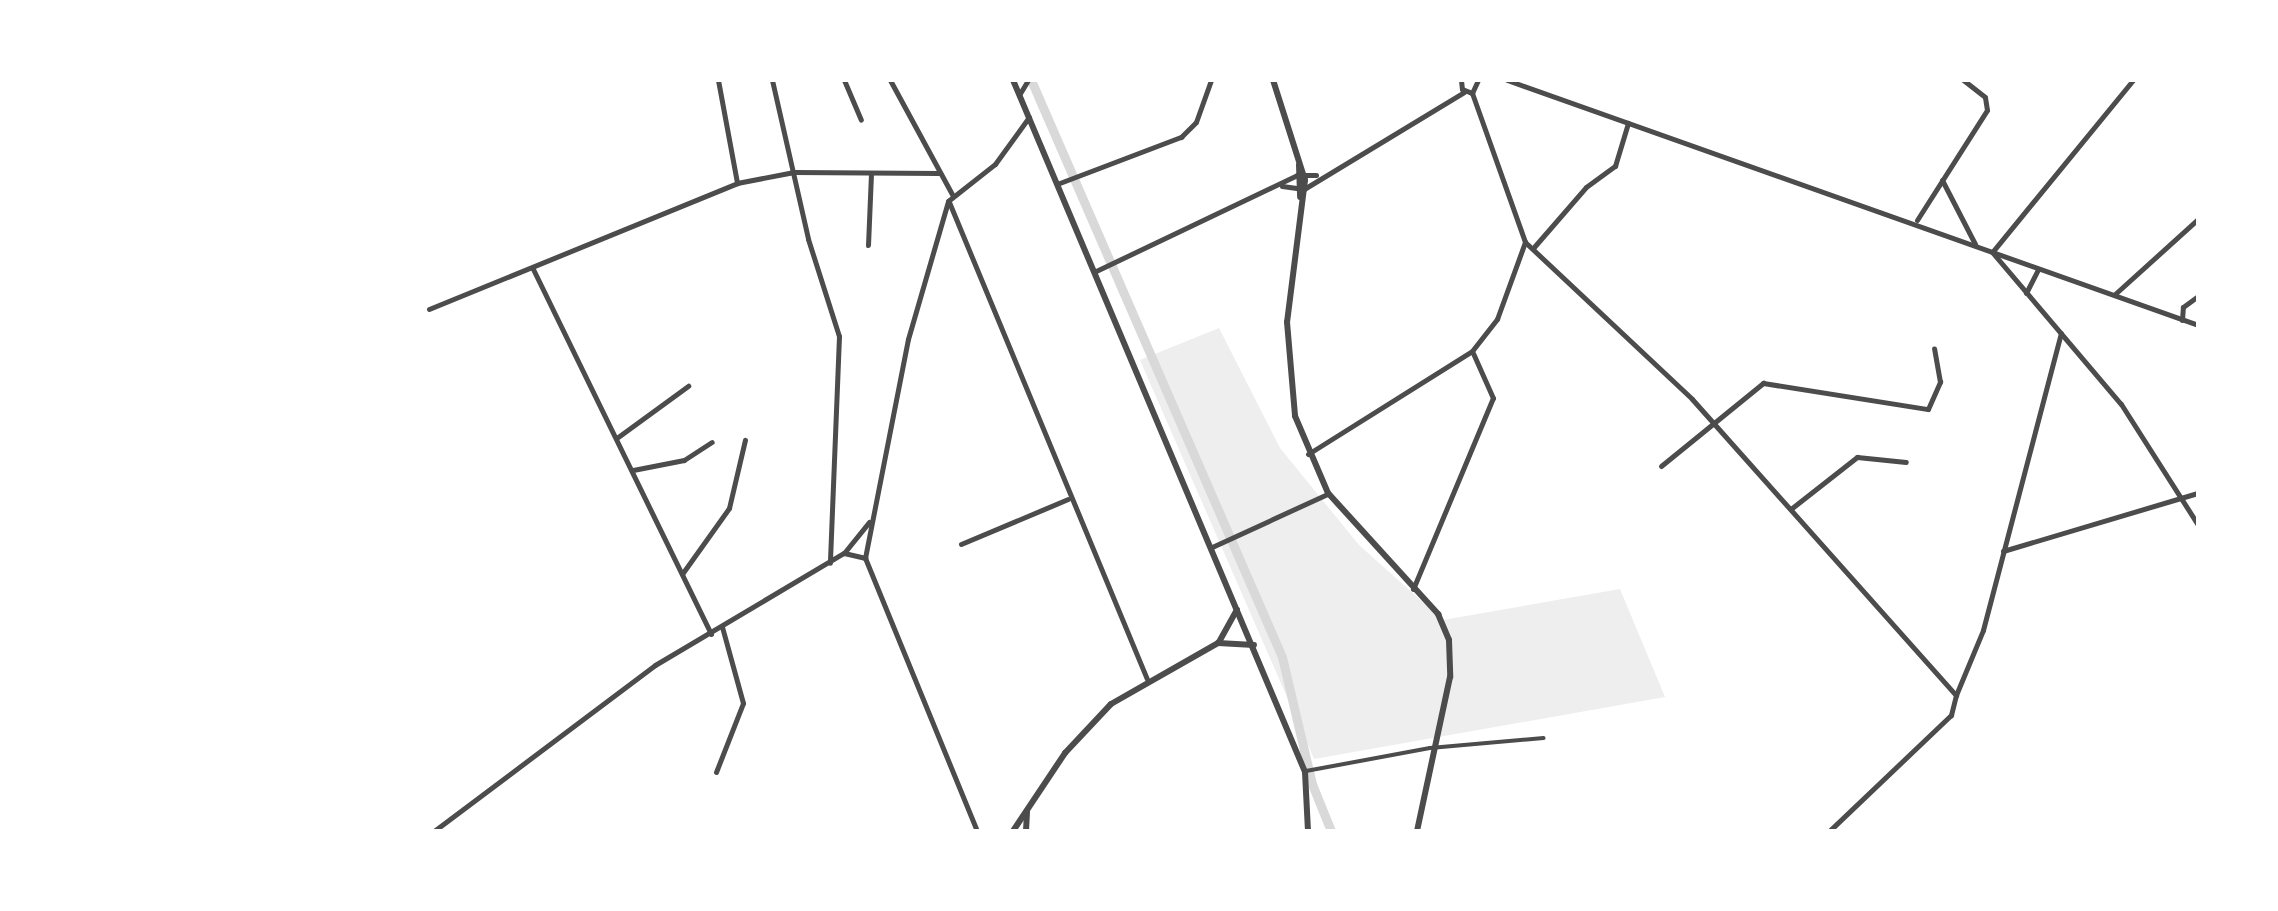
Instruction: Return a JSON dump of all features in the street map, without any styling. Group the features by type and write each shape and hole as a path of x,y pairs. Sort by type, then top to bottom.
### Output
{"street":[{"path":"718,80 737,183"},
{"path":"772,80 839,336 838,488 830,563"},
{"path":"844,80 860,120"},
{"path":"890,80 950,198 1068,499 1148,679"},
{"path":"1012,80 1216,546 1305,772 1308,831"},
{"path":"1019,95 1028,80"},
{"path":"1057,184 1181,136 1196,122 1211,80"},
{"path":"1273,80 1301,174 1286,356 1308,454 1328,494 1438,614 1451,653 1430,748 1418,831"},
{"path":"1450,80 1464,88 1525,242 1711,420 1956,695"},
{"path":"1508,80 1916,221 2198,326"},
{"path":"1916,221 1988,106 1963,80"},
{"path":"1992,252 2133,80"},
{"path":"1279,186 1300,189 1316,176 1446,108 1464,88 1481,81"},
{"path":"978,831 866,558 869,521 888,460 908,339 950,198 995,164 1029,117"},
{"path":"1534,247 1586,187 1615,166 1628,122"},
{"path":"429,309 737,183 794,172 939,173"},
{"path":"868,245 871,172"},
{"path":"1096,271 1301,174 1316,176"},
{"path":"1942,180 1975,244"},
{"path":"2114,296 2198,219"},
{"path":"1308,454 1472,352 1497,319 1525,242"},
{"path":"1992,252 2121,404 2198,525"},
{"path":"2026,293 2039,268"},
{"path":"533,269 618,437 710,634"},
{"path":"2182,320 2183,307 2198,296"},
{"path":"1829,831 1950,715 2004,551 2061,333"},
{"path":"1661,466 1711,420 1763,383 1928,410 1940,382 1934,348"},
{"path":"1414,589 1492,398 1472,352"},
{"path":"618,437 688,386"},
{"path":"682,574 729,508 745,440"},
{"path":"633,470 684,460 712,442"},
{"path":"1792,508 1857,457 1906,462"},
{"path":"2004,551 2182,502 2198,493"},
{"path":"1216,546 1328,494"},
{"path":"961,544 1068,499"},
{"path":"434,831 592,708 830,563 844,553 869,521"},
{"path":"844,553 866,558"},
{"path":"1218,643 1238,608"},
{"path":"716,772 744,703 722,627"},
{"path":"1004,831 1015,827 1078,736 1148,679 1218,643 1254,646"},
{"path":"1305,772 1430,748 1544,738"},
{"path":"1026,831 1027,810"}],"shaded area":[{"path":"1219,328 1280,448 1359,545 1443,620 1620,589 1665,697 1314,759 1140,360"}],"waterway":[{"path":"1031,80 1282,657 1312,784 1331,831"}]}
